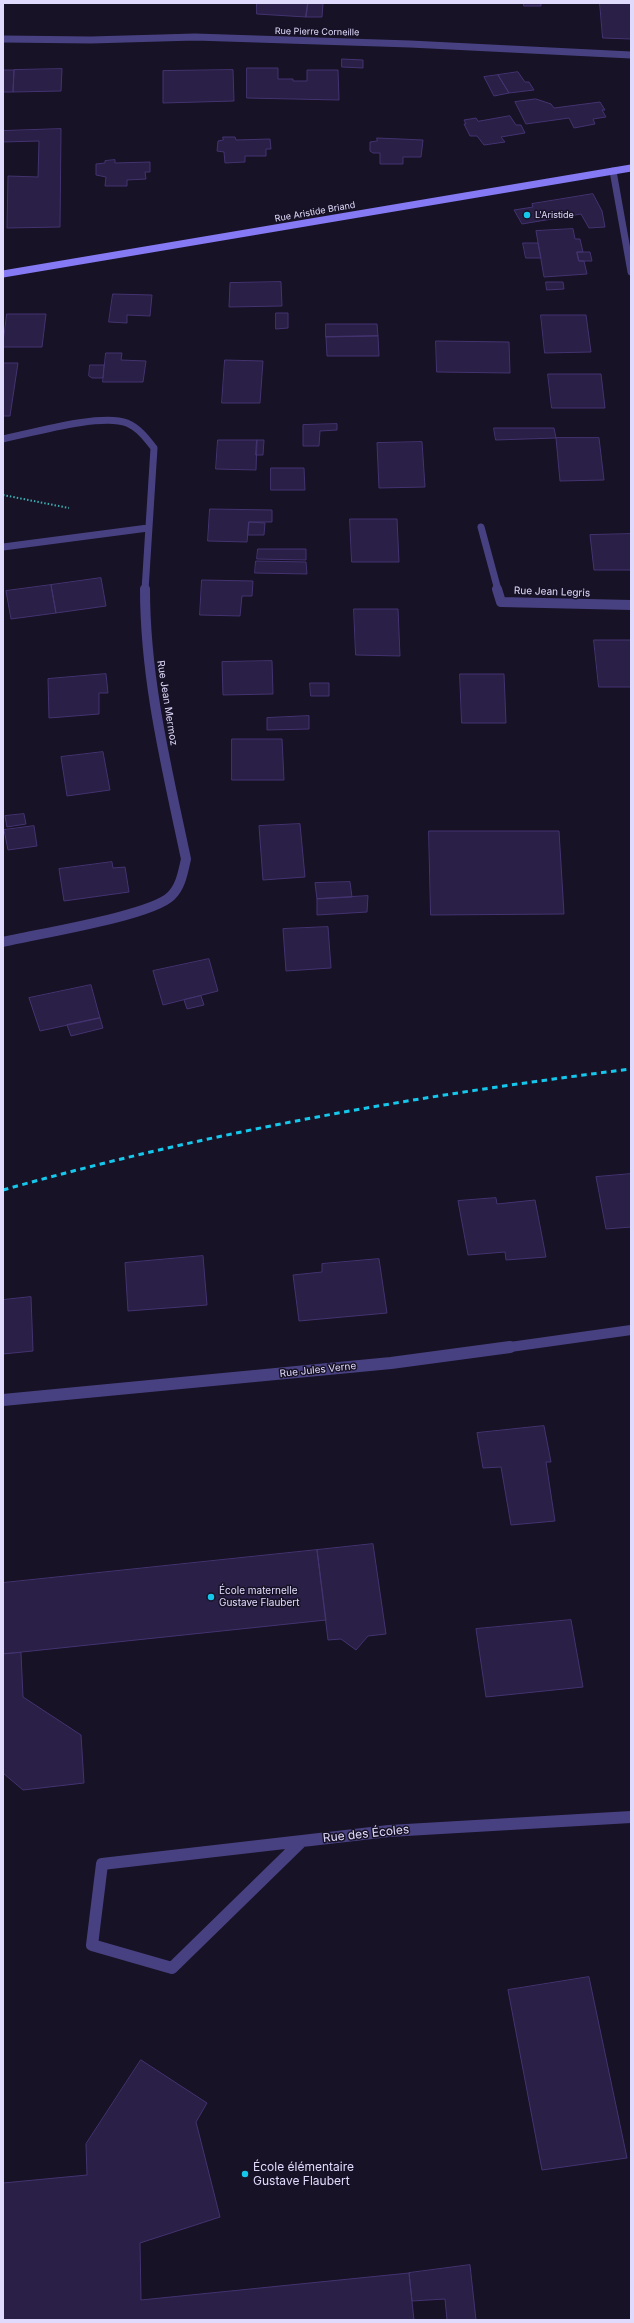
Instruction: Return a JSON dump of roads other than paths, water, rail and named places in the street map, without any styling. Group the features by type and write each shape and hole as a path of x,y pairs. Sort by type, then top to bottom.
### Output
{"main road":[{"name":"Rue Aristide Briand","path":"3,274 631,168"}],"street":[{"name":"Rue Pierre Corneille","path":"3,40 91,40 195,37 425,44 631,55"},
{"path":"613,171 631,272"},
{"name":"Rue Jean Mermoz","path":"3,439 96,422 125,422 142,432 154,448 148,528 145,600 149,671 186,858 182,882 169,898 144,909 3,942"},
{"name":"Rue Jean Legris","path":"481,527 500,602 631,605"},
{"path":"3,547 148,528"},
{"name":"Rue Jules Verne","path":"3,1400 391,1363 631,1330"},
{"name":"Rue des Écoles","path":"302,1841 172,1968 92,1945 102,1864 388,1831 631,1817"}],"railway":[{"path":"3,1190 80,1169 236,1133 393,1103 552,1079 631,1069"}],"place":[{"name":"L'Aristide","path":"527,215"},
{"name":"École maternelle Gustave Flaubert","path":"211,1597"},
{"name":"École élémentaire Gustave Flaubert","path":"245,2174"}]}
